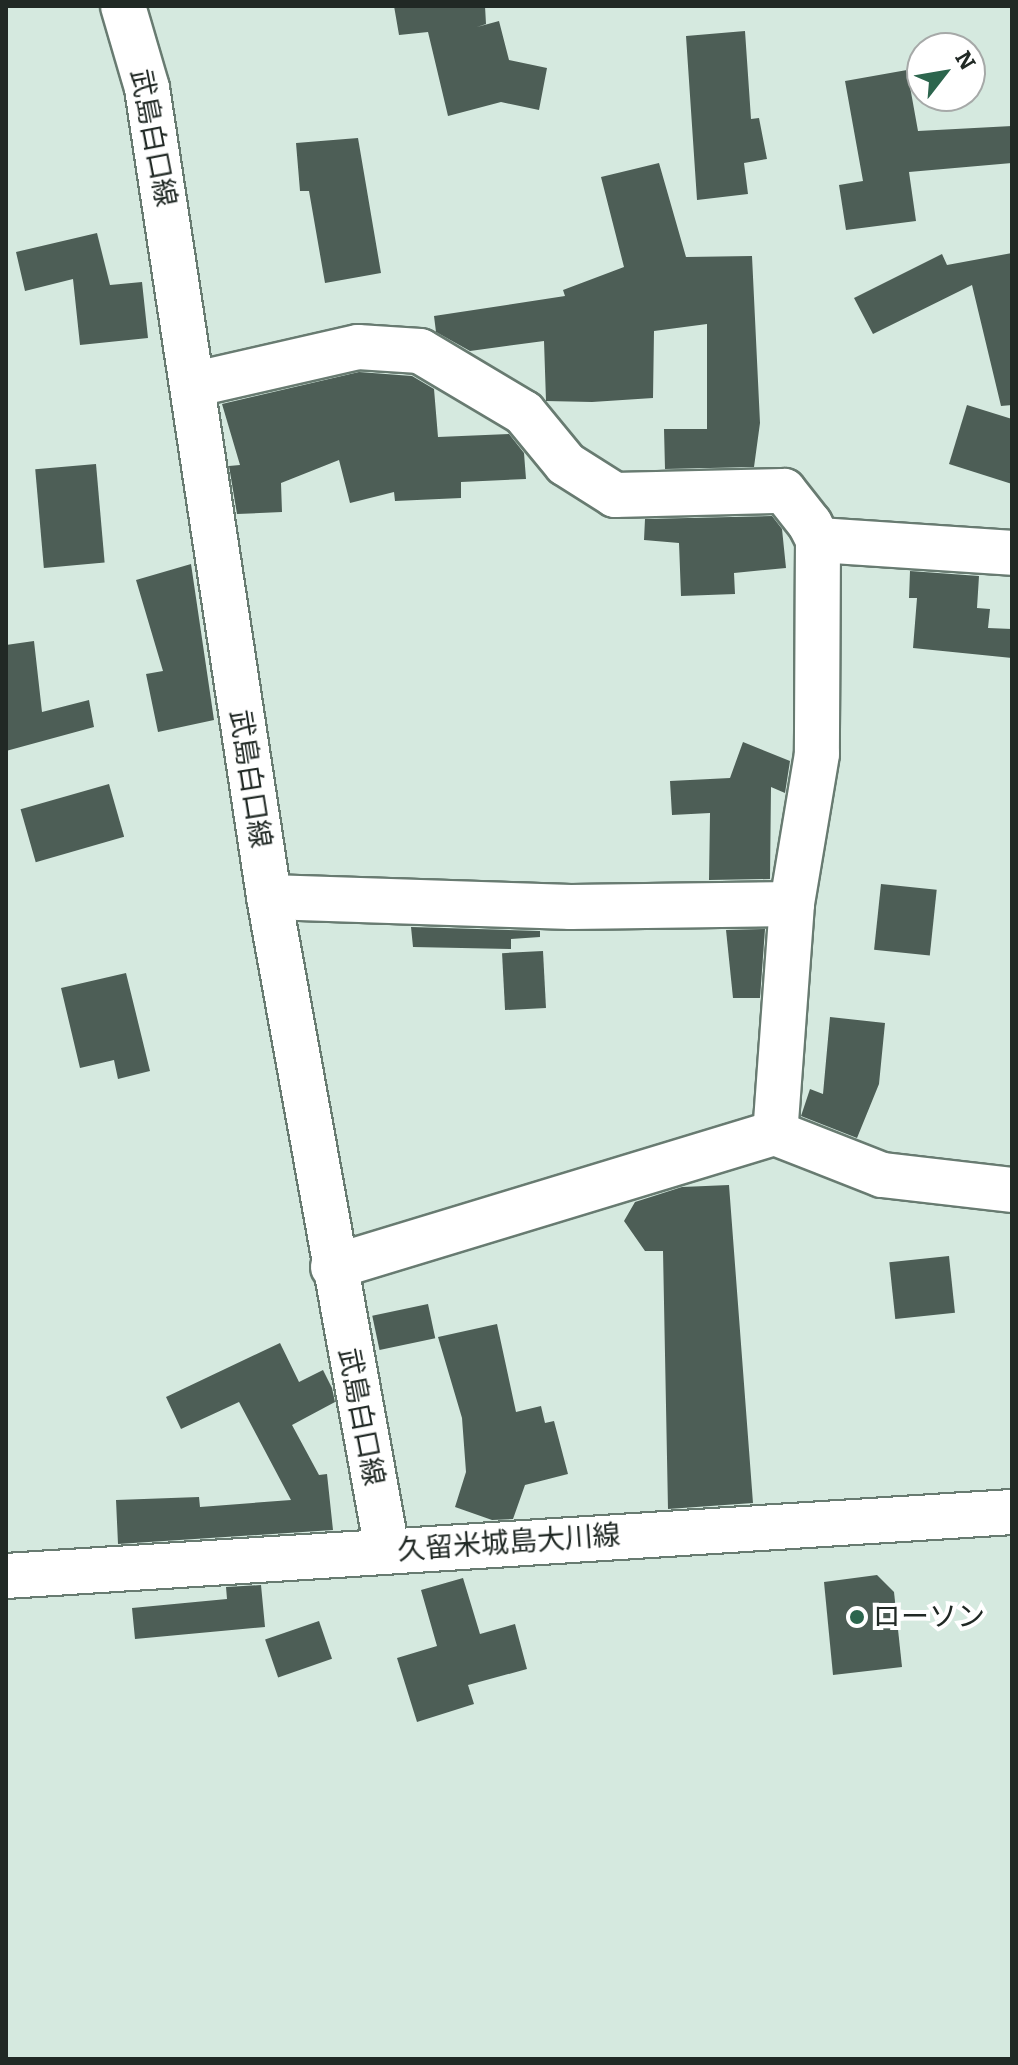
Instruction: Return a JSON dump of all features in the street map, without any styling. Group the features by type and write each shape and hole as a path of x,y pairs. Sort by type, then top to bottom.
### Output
{"main road":[{"name":"武島白口線","path":"123,6 147,88 196,384 269,897 333,1267 387,1550"},
{"path":"196,384 358,347 420,351 524,413 566,464 615,495 700,499 784,491 818,540 817,754 792,904 775,1133"},
{"path":"818,540 1012,553"},
{"path":"269,897 571,907 792,904"},
{"path":"333,1267 775,1133 882,1175 1012,1190"},
{"name":"久留米城島大川線","path":"6,1576 1012,1512"}],"building":[{"path":"394,6 485,6 486,24 477,27 499,21 509,60 547,68 539,110 501,102 448,116 428,32 399,35"},
{"path":"745,31 751,119 759,118 767,159 744,163 748,194 697,200 686,36"},
{"path":"906,70 906,112 915,112 918,131 1012,126 1012,163 909,172 916,221 846,230 839,185 863,181 845,81"},
{"path":"358,138 381,273 325,283 309,191 300,191 296,143"},
{"path":"659,163 686,257 752,256 760,423 754,467 665,469 664,429 707,429 707,324 654,331 653,398 592,402 546,401 544,341 470,351 436,332 434,316 565,296 563,290 624,267 601,177"},
{"path":"97,233 110,285 142,282 148,338 80,345 73,279 25,291 16,252"},
{"path":"1012,253 1012,405 1001,406 972,285 873,334 854,298 942,254 947,265"},
{"path":"359,372 412,376 434,389 438,437 509,434 524,453 526,479 461,482 461,498 395,501 394,492 350,503 339,460 281,483 282,512 237,514 229,466 240,465 222,404"},
{"path":"967,405 1012,419 1012,484 949,464"},
{"path":"96,464 105,563 44,568 35,469"},
{"path":"772,516 782,529 786,568 734,573 735,594 681,596 679,543 644,540 645,519"},
{"path":"191,564 214,720 158,732 146,674 163,671 136,580"},
{"path":"910,571 979,576 977,608 990,609 988,628 1012,629 1012,658 913,648 917,598 909,598"},
{"path":"34,641 42,712 89,700 94,727 6,751 6,645"},
{"path":"743,742 790,761 785,793 771,787 770,879 709,880 710,813 672,815 670,781 730,778"},
{"path":"109,784 124,837 36,862 21,809"},
{"path":"881,884 937,890 930,955 874,950"},
{"path":"411,927 540,931 540,937 511,939 511,949 413,947"},
{"path":"765,929 760,998 733,998 726,930"},
{"path":"543,951 546,1008 505,1010 502,953"},
{"path":"126,973 150,1071 118,1079 114,1060 80,1068 61,988"},
{"path":"830,1017 885,1023 879,1084 857,1138 801,1116 810,1089 823,1094"},
{"path":"729,1185 753,1503 668,1509 663,1251 645,1251 624,1221 635,1202 682,1187"},
{"path":"949,1256 955,1313 895,1319 889,1262"},
{"path":"428,1304 435,1338 380,1350 372,1316"},
{"path":"497,1324 516,1412 541,1406 545,1423 554,1421 568,1474 525,1485 513,1519 492,1520 455,1507 466,1472 462,1418 438,1337"},
{"path":"280,1343 299,1382 323,1370 332,1388 335,1402 292,1425 319,1475 327,1474 333,1530 118,1544 116,1500 199,1497 200,1507 291,1500 239,1402 181,1429 166,1397"},
{"path":"877,1575 894,1592 902,1667 833,1675 824,1582"},
{"path":"463,1578 480,1634 515,1624 527,1669 468,1685 474,1704 417,1722 397,1658 437,1646 421,1590"},
{"path":"261,1585 265,1627 135,1639 132,1608 227,1599 226,1587"},
{"path":"319,1621 332,1659 278,1677 265,1640"}],"place":[{"name":"ローソン","path":"857,1617"}]}
